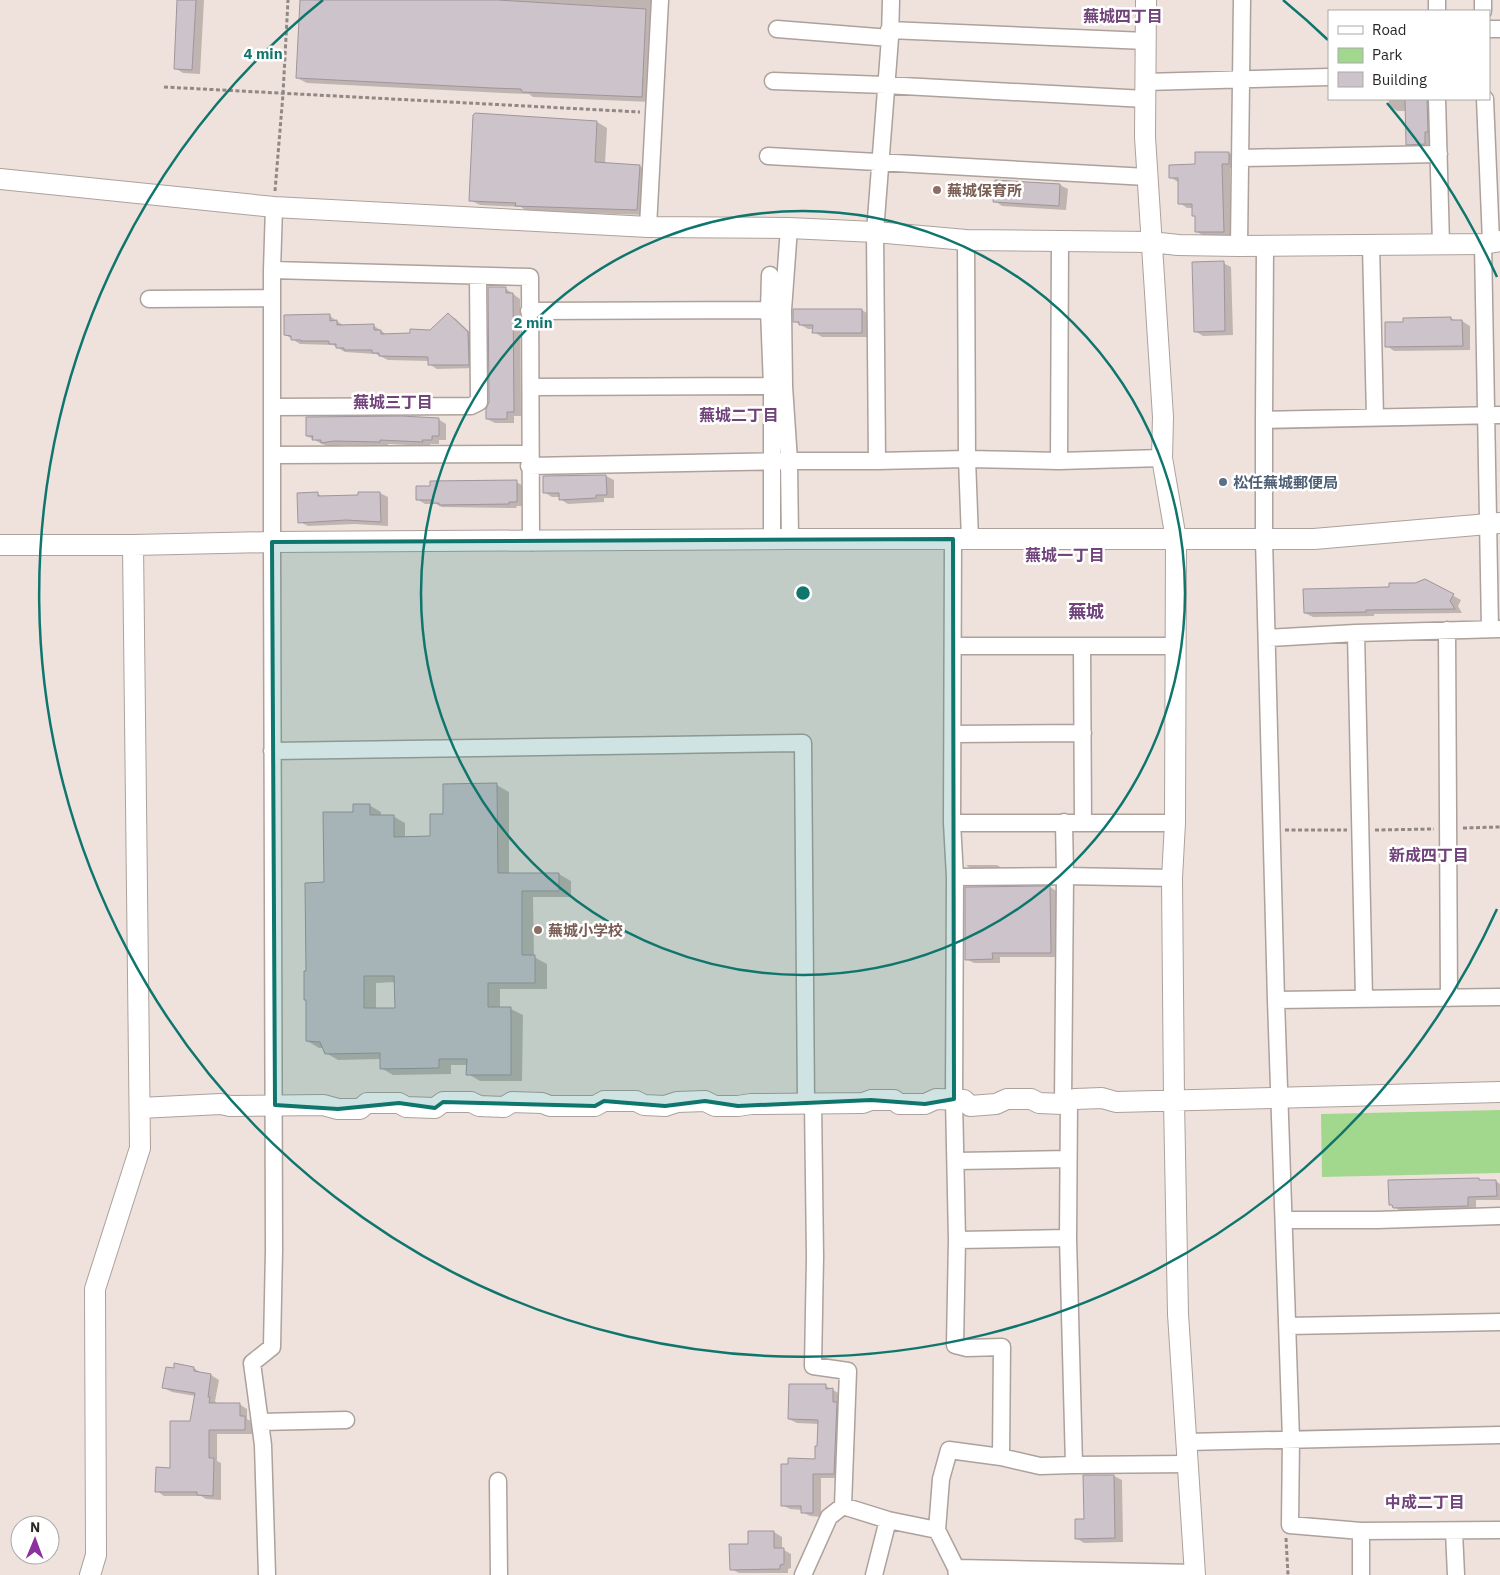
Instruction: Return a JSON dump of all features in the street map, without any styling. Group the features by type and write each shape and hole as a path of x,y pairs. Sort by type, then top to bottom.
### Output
{"street":[{"path":"648,227 660,0"},
{"path":"877,461 875,232 891,0"},
{"path":"1146,0 1145,90 1147,177 1163,417 1162,458 1176,539 1175,823 1172,878 1174,1100 1178,1314 1186,1442 1188,1464 1195,1574 957,1572 937,1530 941,1478 949,1450 1002,1457 1040,1466 1188,1464"},
{"path":"1239,246 1242,0"},
{"path":"777,29 1146,41"},
{"path":"773,81 1145,90 1242,79 1328,77"},
{"path":"1437,100 1441,244"},
{"path":"1268,638 1356,633 1495,629 1490,109"},
{"path":"1241,158 1439,154"},
{"path":"768,156 1147,177"},
{"path":"0,179 274,207 648,227 789,228 875,232 966,240 1151,242 1178,245 1371,245 1492,242"},
{"path":"267,1575 263,1445 252,1363 272,1348 275,1195 272,751 272,270 274,207"},
{"path":"776,310 789,228"},
{"path":"966,240 966,459 962,539 953,646 952,734 952,824 955,877 955,1345 967,1348 1002,1347 1002,1457"},
{"path":"1059,461 1060,241"},
{"path":"1371,245 1374,418"},
{"path":"1265,246 1264,539 1276,1000 1291,1439 1290,1524 1361,1531 1500,1530"},
{"path":"272,270 530,277 531,387 529,460 531,542"},
{"path":"770,275 776,310 778,386 772,461 781,539"},
{"path":"272,407 471,406 479,402 478,276"},
{"path":"149,299 272,298"},
{"path":"529,311 776,310"},
{"path":"531,387 778,386"},
{"path":"778,386 789,461 781,539"},
{"path":"1264,420 1493,415"},
{"path":"272,455 529,460 772,461 966,459 1059,461 1162,458"},
{"path":"0,545 781,539 1314,539 1495,523"},
{"path":"90,1575 96,1555 95,1289 140,1148 133,545"},
{"path":"1447,630 1449,998"},
{"path":"1356,633 1364,998"},
{"path":"953,646 1176,646"},
{"path":"1082,646 1083,822"},
{"path":"952,734 1083,733"},
{"path":"272,751 803,743 815,1257 813,1366 848,1371 843,1506 829,1517 803,1575"},
{"path":"1064,822 1068,1238 1074,1465"},
{"path":"952,824 1175,823"},
{"path":"955,877 1064,876 1172,878"},
{"path":"1276,1000 1500,997"},
{"path":"140,1108 221,1104 230,1106 323,1105 338,1109 360,1109 367,1103 399,1103 406,1107 435,1108 443,1102 471,1102 479,1106 504,1107 512,1102 542,1103 550,1106 595,1106 604,1100 636,1101 644,1105 658,1106 678,1102 706,1101 715,1106 810,1103 863,1104 870,1100 894,1100 899,1104 924,1104 936,1099 964,1100 970,1106 996,1104 1007,1099 1031,1099 1039,1103 1066,1103 1075,1099 1102,1098 1116,1102 1500,1092"},
{"path":"956,1161 1068,1159"},
{"path":"1284,1220 1377,1220 1500,1216"},
{"path":"956,1240 1068,1238"},
{"path":"1287,1326 1500,1322"},
{"path":"260,1422 346,1420"},
{"path":"1186,1442 1500,1435"},
{"path":"498,1481 499,1575"},
{"path":"843,1506 888,1520 937,1530"},
{"path":"874,1575 888,1520"},
{"path":"1361,1531 1361,1575"},
{"path":"1454,1531 1456,1575"}],"path":[{"path":"274,207 288,0"},
{"path":"164,88 654,113"},
{"path":"1272,830 1500,827"},
{"path":"1288,1575 1286,1535 1290,1524"}],"highlighted area":[{"path":"953,539 954,1099 925,1104 871,1100 738,1106 705,1101 665,1106 604,1101 595,1106 443,1102 435,1108 399,1103 338,1109 275,1105 272,542"}],"green space":[{"path":"1500,1110 1500,1173 1322,1177 1321,1114"}],"building":[{"path":"177,0 196,0 192,70 174,69"},
{"path":"300,0 498,0 646,9 642,97 522,92 521,89 296,78"},
{"path":"1405,100 1427,100 1428,132 1425,132 1425,144 1406,145"},
{"path":"475,113 597,121 595,162 640,165 637,210 515,206 516,203 469,201 473,115"},
{"path":"1195,152 1229,152 1229,164 1222,164 1224,232 1195,232 1195,216 1192,216 1192,204 1178,204 1178,178 1169,178 1169,165 1195,164"},
{"path":"995,180 1060,184 1059,206 993,202"},
{"path":"1224,261 1225,331 1194,332 1192,262"},
{"path":"488,287 506,287 506,293 513,293 514,412 507,412 507,419 486,419 486,409 489,402"},
{"path":"793,309 862,309 862,333 812,333 813,325 799,325 799,322 793,322"},
{"path":"448,313 468,332 469,365 428,365 428,357 379,356 379,353 372,353 372,350 344,350 344,348 336,348 336,344 329,344 329,341 291,340 291,336 284,335 284,315 330,314 330,321 337,320 337,325 374,324 374,330 381,330 381,334 410,333 410,329 430,330"},
{"path":"1451,317 1451,320 1462,320 1463,346 1385,347 1385,322 1403,322 1403,318"},
{"path":"401,416 439,418 439,436 432,436 432,440 422,440 423,442 380,440 380,442 334,441 321,443 321,440 312,440 313,436 306,436 306,417"},
{"path":"606,475 607,495 596,495 596,498 559,500 559,493 543,493 543,476"},
{"path":"517,480 517,502 509,502 509,504 439,505 439,503 433,503 433,500 416,500 416,486 430,486 430,481"},
{"path":"318,492 318,496 358,495 358,492 380,492 381,522 346,520 298,523 297,493"},
{"path":"1425,579 1454,594 1450,601 1455,609 1304,613 1303,589 1389,587 1389,583 1415,583"},
{"path":"497,783 498,873 559,873 559,891 522,891 522,955 535,955 535,983 488,983 488,1007 511,1007 511,1075 466,1075 467,1059 439,1059 439,1068 380,1069 380,1053 325,1054 320,1042 306,1041 306,1000 304,1000 304,971 306,971 305,883 324,882 323,812 353,812 353,804 370,804 370,815 394,815 394,837 430,836 430,814 443,814 443,784","holes":["364,976 394,976 395,1008 364,1008"]},
{"path":"1050,886 1051,953 992,953 993,959 965,960 965,887"},
{"path":"1479,1178 1479,1180 1496,1180 1497,1196 1468,1197 1468,1206 1393,1208 1392,1205 1389,1205 1388,1180"},
{"path":"174,1363 194,1367 194,1371 211,1374 209,1403 240,1403 240,1416 245,1416 245,1430 209,1430 209,1458 214,1458 213,1496 197,1495 197,1492 155,1492 156,1467 170,1468 170,1421 190,1421 195,1393 162,1388 166,1367 174,1368"},
{"path":"789,1384 826,1384 826,1389 833,1388 833,1402 837,1402 834,1474 813,1474 813,1513 801,1513 801,1506 781,1506 781,1464 788,1464 788,1458 815,1459 815,1446 817,1446 818,1420 788,1419"},
{"path":"1083,1475 1114,1475 1115,1538 1075,1539 1075,1519 1084,1519"},
{"path":"748,1531 774,1531 774,1548 784,1548 784,1564 780,1565 780,1569 730,1570 729,1544 748,1544"}],"place":[{"name":"蕪城保育所","path":"937,190"},
{"name":"松任蕪城郵便局","path":"1223,482"},
{"name":"蕪城小学校","path":"538,930"}],"district":[{"name":"蕪城四丁目","path":"1123,16"},
{"name":"蕪城三丁目","path":"393,402"},
{"name":"蕪城二丁目","path":"739,415"},
{"name":"蕪城一丁目","path":"1065,555"},
{"name":"蕪城","path":"1086,611"},
{"name":"新成四丁目","path":"1429,855"},
{"name":"中成二丁目","path":"1425,1502"}]}
